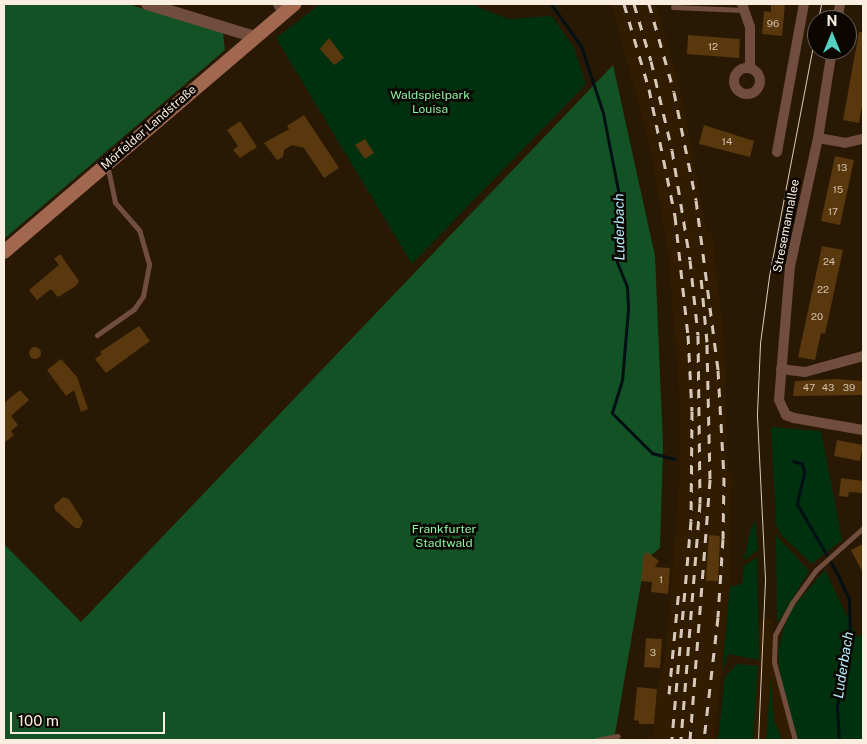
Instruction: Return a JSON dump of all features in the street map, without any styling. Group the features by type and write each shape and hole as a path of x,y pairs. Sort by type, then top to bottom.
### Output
{"main road":[{"name":"Mörfelder Landstraße","path":"4,252 255,37 280,9 294,4"}],"street":[{"path":"147,4 255,37"},
{"path":"777,152 804,4"},
{"path":"743,7 752,49 750,68"},
{"name":"Stresemannallee","path":"830,60 818,138 790,266 781,369 782,409 794,418 863,430"},
{"path":"818,138 845,143 863,139"},
{"path":"781,369 806,372 863,356"}],"lane":[{"path":"673,7 743,7"},
{"path":"97,335 134,309 143,296 149,264 139,230 115,202 107,165"},
{"path":"795,740 774,662 774,635 792,603 816,570 863,528"},
{"path":"597,740 617,738"}],"shaded area":[{"path":"612,4 656,4 680,87 707,231 712,231 724,339 728,469 734,479 730,497 730,587 714,740 653,740 657,689 665,660 680,473 679,386 668,252 651,153"},
{"path":"760,620 772,620 773,664 778,664 797,740 753,740"}],"green space":[{"path":"4,4 128,4 223,33 225,50 4,239"},
{"name":"Waldspielpark Louisa","path":"320,4 470,4 509,19 552,16 574,48 586,84 412,264 276,38"},
{"name":"Frankfurter Stadtwald","path":"613,65 655,256 663,446 660,548 645,560 614,740 4,740 4,544 81,622"},
{"path":"771,427 821,431 842,540 812,564 781,535 776,524"},
{"path":"755,520 758,550 744,560 750,532"},
{"path":"776,535 809,571 778,623 777,617"},
{"path":"757,557 759,660 728,654 722,672 730,587 742,584 744,566"},
{"path":"825,570 857,637 863,634 863,740 797,740 780,675 778,650 785,624 793,607"},
{"path":"737,664 758,666 753,740 718,740 725,677"},
{"path":"771,675 774,720 782,740 766,740"}],"building":[{"path":"771,4 785,4 782,36 762,34 764,11 771,12"},
{"path":"859,32 863,32 863,100 859,123 843,120 854,60 857,60"},
{"path":"688,35 740,39 739,58 687,54"},
{"path":"329,38 344,58 334,65 320,49"},
{"path":"304,115 339,168 324,178 304,148 292,145 284,150 283,157 277,160 264,143 289,129 287,126"},
{"path":"240,121 257,147 240,158 233,150 238,146 227,130"},
{"path":"704,125 754,141 750,157 699,144"},
{"path":"365,139 374,153 365,159 355,145"},
{"path":"835,156 854,160 840,225 821,221"},
{"path":"822,246 843,250 825,334 821,333 815,360 798,357"},
{"path":"60,254 79,281 76,286 58,297 51,289 37,300 29,290 59,265 54,259"},
{"path":"139,326 150,341 106,373 95,359 102,354 100,352"},
{"path":"37,347 40,348 40,358 33,359 30,358 29,351 30,348"},
{"path":"61,359 77,377 88,409 81,412 74,390 66,396 47,370"},
{"path":"835,379 863,381 862,395 793,396 795,381"},
{"path":"20,390 29,400 11,416 18,425 11,431 14,435 4,443 4,403"},
{"path":"837,440 863,445 860,461 834,456"},
{"path":"841,478 863,481 863,493 849,492 848,497 839,496"},
{"path":"63,497 69,499 83,521 80,528 75,528 55,510 54,505"},
{"path":"709,535 720,536 718,581 706,581"},
{"path":"863,544 863,573 851,550"},
{"path":"647,552 659,561 655,567 670,568 668,594 651,592 652,582 641,581 643,556"},
{"path":"646,638 662,639 660,668 644,667"},
{"path":"637,687 657,689 654,724 639,724 639,721 634,720"}],"waterway":[{"name":"Luderbach","path":"551,4 581,46 603,113 618,190 617,262 627,287 628,309 622,380 612,413 652,453 674,459"},
{"name":"Luderbach","path":"793,461 802,464 804,473 797,504 836,571 849,599 850,639 837,705 839,740"}],"tram line":[{"path":"820,10 821,4"},
{"path":"758,740 765,579 757,413 760,343 769,276 810,60"}],"railway":[{"path":"624,4 649,89 675,216 688,335 692,411 691,521 672,740"},
{"path":"634,4 651,61 672,150 690,260 698,335 700,503 681,740"},
{"path":"649,4 674,92 696,200 718,370 724,477 723,539 718,617 704,740"},
{"path":"690,740 710,479 707,342 701,277"},
{"path":"669,694 679,589"}]}
